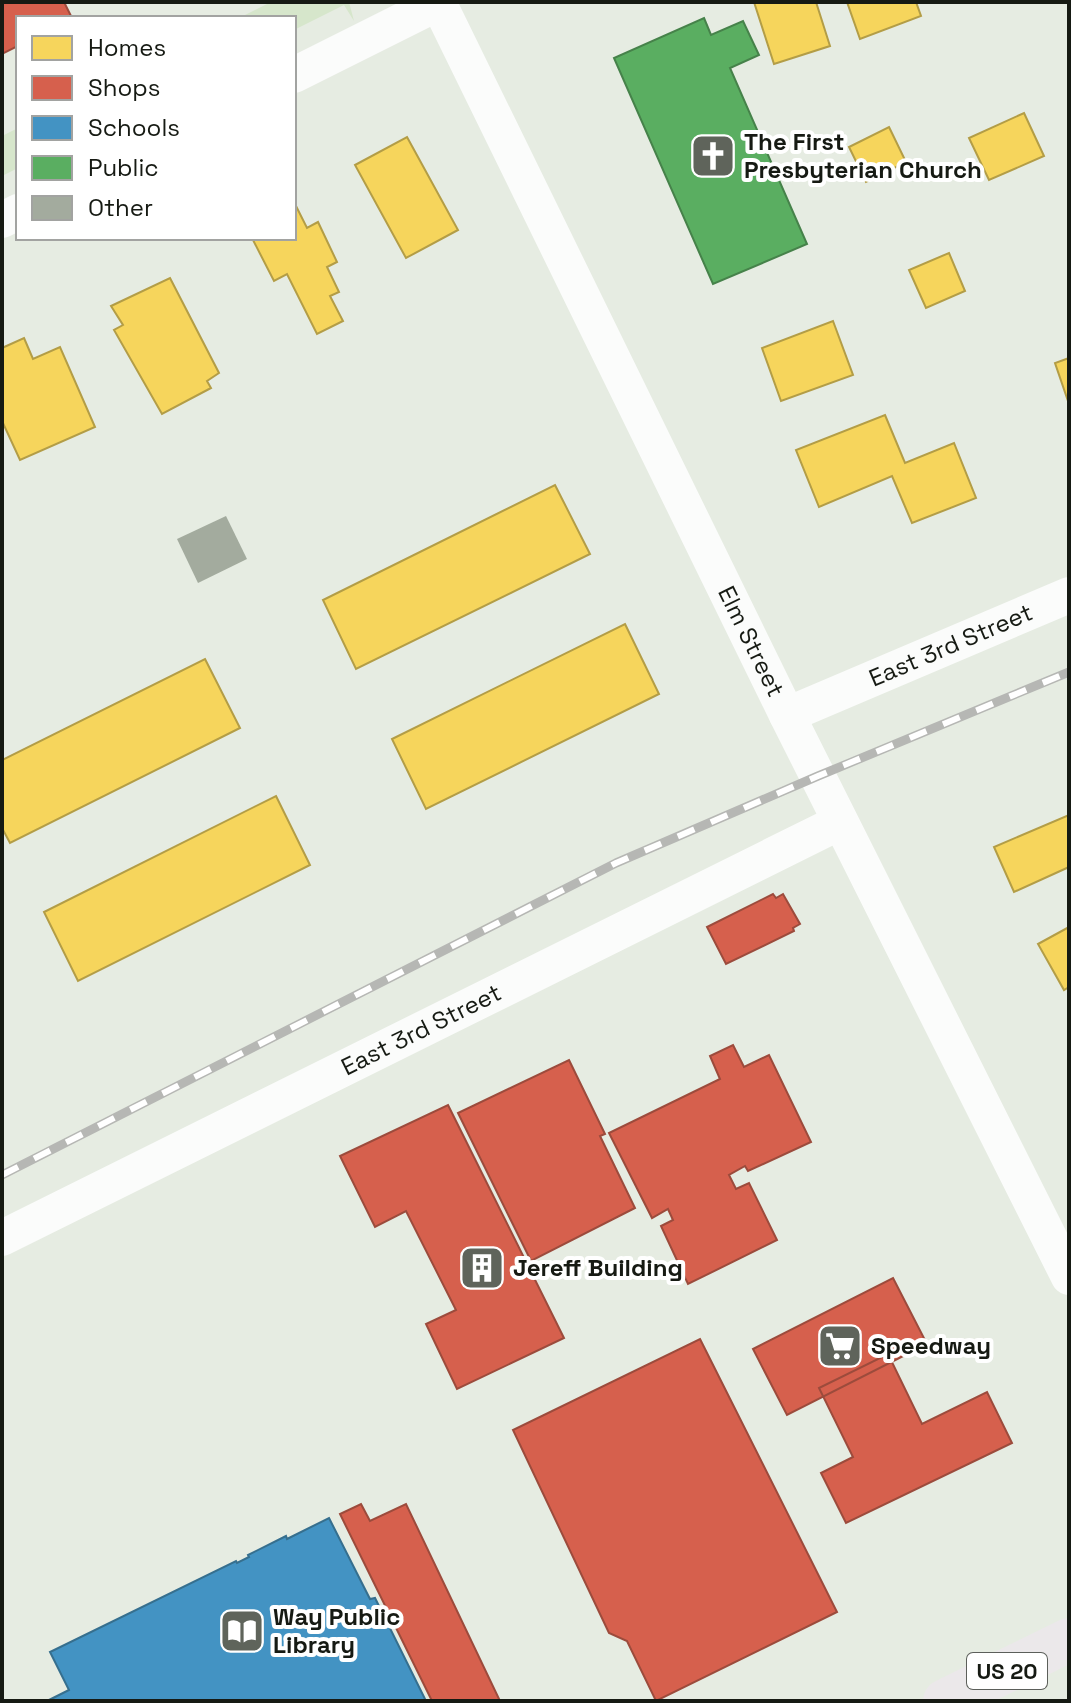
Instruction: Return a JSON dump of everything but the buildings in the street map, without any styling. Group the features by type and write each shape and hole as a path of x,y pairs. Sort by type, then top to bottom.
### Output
{"main road":[{"name":"US 20","path":"945,1701 1069,1640"}],"street":[{"path":"296,74 439,2"},
{"name":"Elm Street","path":"439,2 787,715 1069,1277"},
{"name":"East 3rd Street","path":"787,715 1069,595"},
{"name":"East 3rd Street","path":"2,1238 840,822"}],"green space":[{"path":"271,2 349,2 354,21 344,5 296,29 296,16 243,16"},
{"path":"16,129 16,169 2,176 2,136"}],"railway":[{"path":"2,1175 616,863 1069,672"}],"place":[{"name":"The First Presbyterian Church","path":"713,156"},
{"name":"Jereff Building","path":"482,1268"},
{"name":"Speedway","path":"840,1346"},
{"name":"Way Public Library","path":"242,1631"}]}
